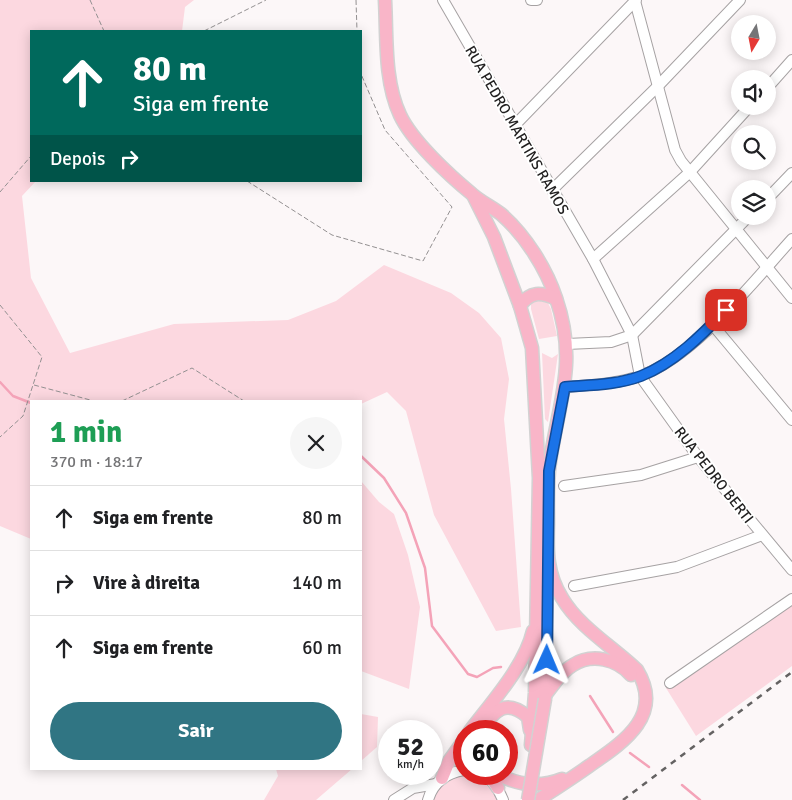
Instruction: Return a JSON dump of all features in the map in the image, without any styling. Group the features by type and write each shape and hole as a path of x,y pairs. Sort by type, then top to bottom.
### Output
{"main road":[{"path":"385,0 389,68 393,98 399,113 415,139 472,194 501,214 528,246 550,282 567,344 565,387 549,471 536,614 536,663 531,745 520,800"},
{"path":"472,194 494,237 520,306 532,348 539,478 546,697 528,800"},
{"path":"520,306 533,294 539,293 556,299"},
{"path":"538,800 632,733 644,712 645,695 644,682 638,670 570,610 557,589 542,557"},
{"path":"478,720 510,677 527,649 536,614"},
{"path":"546,697 573,664 595,658 618,664 627,671 645,695"},
{"path":"489,720 496,711 502,708 514,708 528,717 531,745"},
{"path":"443,773 453,755"},
{"path":"518,783 542,785 576,774"}],"street":[{"name":"RUA PEDRO MARTINS RAMOS","path":"443,0 514,126 593,259 632,335 640,376"},
{"path":"531,0 537,0"},
{"path":"552,190 657,87 740,0"},
{"path":"514,126 636,1"},
{"path":"636,1 675,150 690,172 792,298"},
{"path":"776,78 792,60"},
{"path":"593,259 690,172 742,115"},
{"path":"776,189 792,172"},
{"path":"567,344 611,342 632,335 741,225"},
{"path":"565,387 614,382 640,376 674,358 712,324 792,239"},
{"path":"712,324 792,420"},
{"name":"RUA PEDRO BERTI","path":"640,376 698,457 792,570"},
{"path":"564,486 641,474 698,457"},
{"path":"574,586 677,567 762,535"},
{"path":"670,683 792,599"},
{"path":"394,800 413,788 424,785"},
{"path":"428,799 437,785"}],"path":[{"path":"90,0 104,30"},
{"path":"206,30 266,0"},
{"path":"356,0 357,30"},
{"path":"249,182 332,235 423,260 452,207 385,130 362,76"},
{"path":"0,192 30,157"},
{"path":"0,305 42,357 23,416 0,437"},
{"path":"124,400 192,368 242,400"},
{"path":"33,384 90,400"}],"shaded area":[{"path":"0,0 194,0 185,7 182,30 30,30 30,182 35,182 22,196 31,278 70,353 174,324 288,320 336,301 384,265 451,293 479,313 501,338 509,379 504,419 521,627 496,631 434,515 406,411 387,392 362,404 362,400 30,400 30,539 0,526"},
{"path":"545,297 551,309 557,336 539,339 531,309 531,300"},
{"path":"542,353 552,358 558,354 548,422 545,419"},
{"path":"362,482 379,502 394,514 408,555 420,607 409,689 362,671"},
{"path":"792,602 792,666 696,736 666,688 763,624"},
{"path":"362,714 378,717 377,747 362,760"},
{"path":"276,770 351,770 316,800 264,800 278,776"},
{"path":"453,779 453,785 486,785 497,800 433,800 438,790"}],"waterway":[{"path":"0,382 13,396 30,403"},
{"path":"362,457 384,478 406,513 425,568 432,626 468,674 477,677 493,668 501,667"},
{"path":"590,696 613,732"},
{"path":"630,753 649,767"},
{"path":"682,785 700,800"}],"railway":[{"path":"623,800 792,672"}],"route":[{"path":"547,660 549,471 565,387 614,382 640,376 662,366 674,358 726,310"}]}
